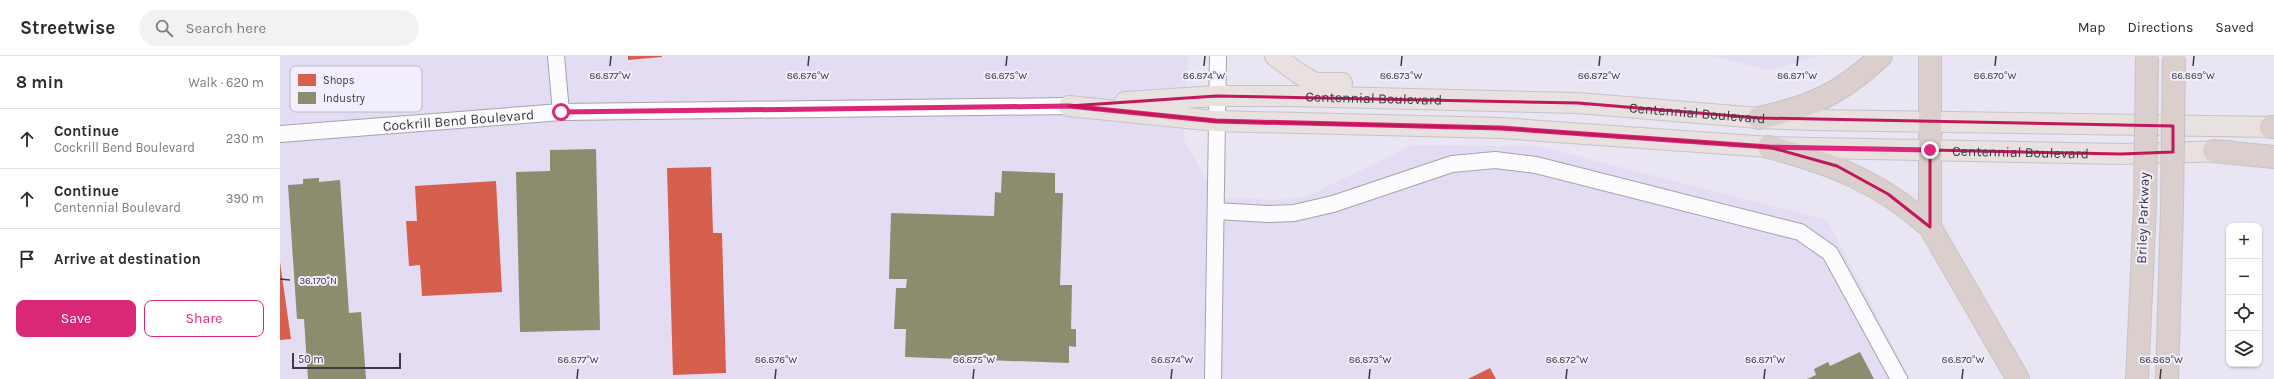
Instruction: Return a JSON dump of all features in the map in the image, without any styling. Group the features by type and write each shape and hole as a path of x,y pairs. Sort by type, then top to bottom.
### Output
{"highway":[{"path":"1759,118 1797,110 1829,96 1862,74 1881,56"},
{"path":"1930,56 1930,227"},
{"name":"Briley Parkway","path":"2137,379 2144,206 2147,57"},
{"name":"Briley Parkway","path":"2167,379 2172,209 2174,57"},
{"path":"1769,147 1837,166 1888,194 1913,212 1930,227 2018,379"},
{"path":"2214,151 2274,157"}],"main road":[{"path":"1275,56 1298,74 1315,83 1500,87 1578,103"},
{"name":"Centennial Boulevard","path":"1069,106 1216,96 1578,103 1759,118 2273,127"},
{"name":"Centennial Boulevard","path":"1069,106 1216,121 1500,128 1769,147 2121,154 2274,150"}],"street":[{"path":"556,56 561,112"},
{"path":"1214,379 1216,96 1218,56"},
{"name":"Cockrill Bend Boulevard","path":"280,134 561,112 1069,106"},
{"path":"1216,211 1268,214 1294,213 1332,204 1452,164 1495,160 1536,165 1800,232 1830,252 1899,379"}],"highlighted area":[{"path":"1216,96 1290,96 1578,103 1759,118 2173,126 2173,152 2121,154 1930,150 1930,227 1888,194 1837,166 1769,147 1500,128 1216,121 1069,106"}],"shaded area":[{"path":"280,56 1188,56 1184,140 1207,181 1207,197 1276,200 1306,197 1413,145 1537,146 1827,220 1910,379 280,379"},
{"path":"1712,56 1820,56 1768,70"}],"building: Shops":[{"path":"628,56 662,56 662,57 628,60"},
{"path":"711,167 713,233 722,233 726,373 673,375 667,168"},
{"path":"496,181 502,292 422,296 420,265 409,266 406,221 417,221 415,186"},
{"path":"280,262 291,339 280,340"},
{"path":"1490,368 1496,379 1468,379"}],"building: Industry":[{"path":"596,149 600,330 520,332 516,172 550,171 550,150"},
{"path":"1002,171 1055,173 1055,193 1063,193 1060,285 1072,285 1071,329 1076,329 1076,347 1069,346 1069,363 905,357 906,329 894,329 896,288 906,288 907,279 889,279 891,213 994,216 995,192 1001,193"},
{"path":"319,178 319,182 340,180 349,313 361,312 366,379 308,379 304,319 297,319 288,185 303,184 303,179"},
{"path":"1860,352 1874,379 1807,379 1816,375 1814,369 1828,362 1830,366"}],"route":[{"path":"561,112 1069,106 1216,121 1500,128 1769,147 1930,150"}]}
